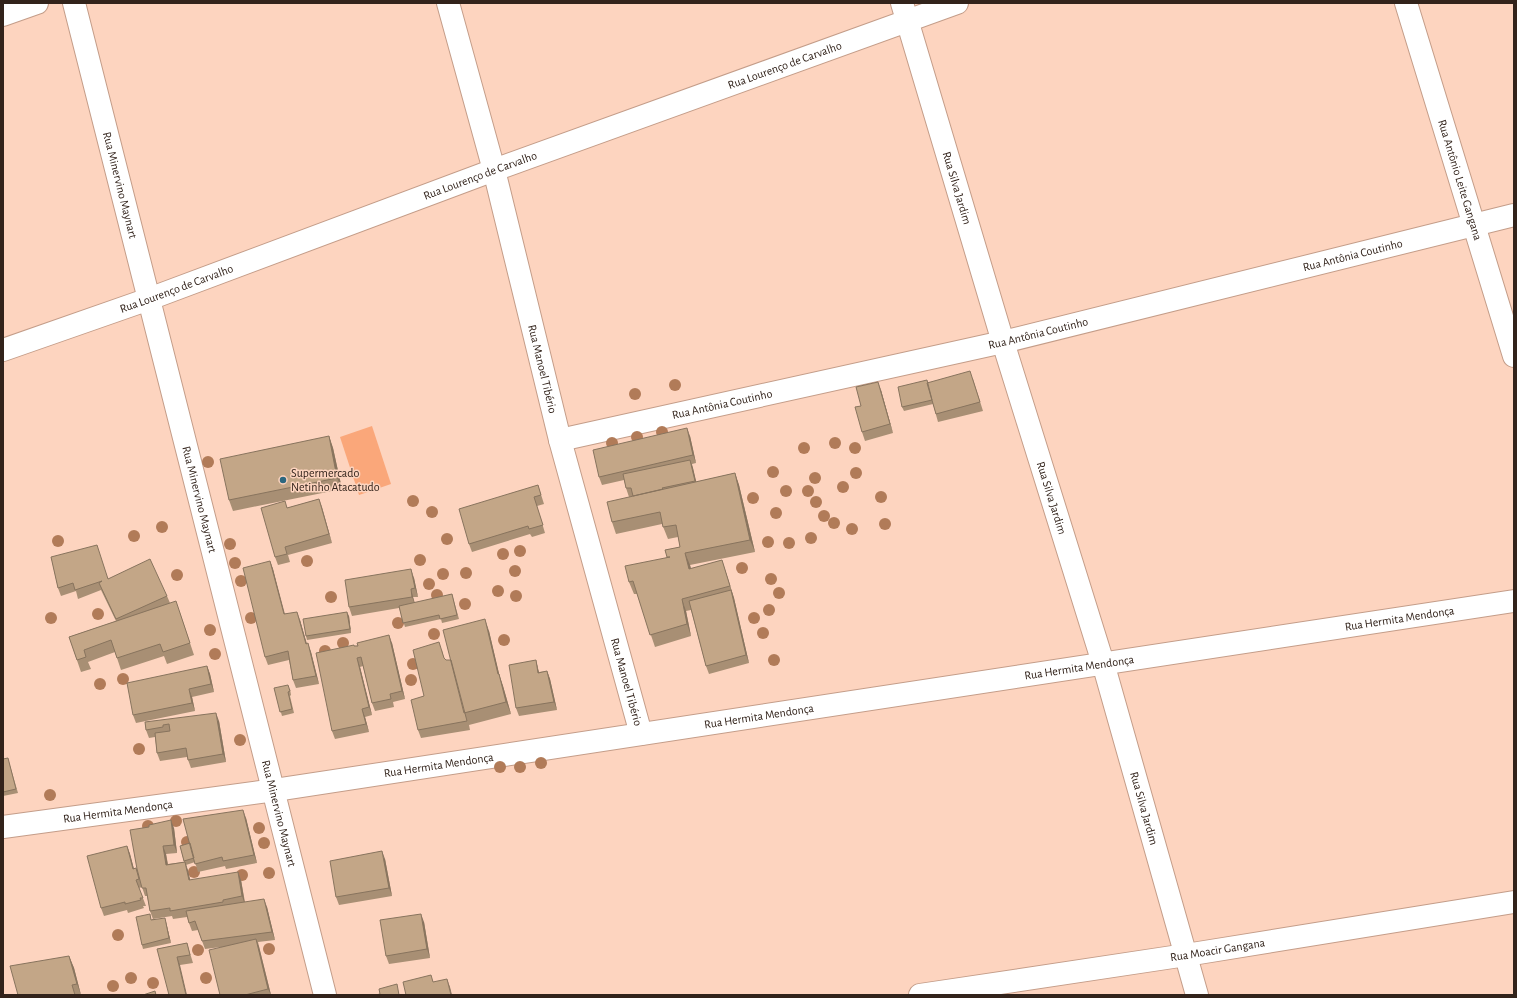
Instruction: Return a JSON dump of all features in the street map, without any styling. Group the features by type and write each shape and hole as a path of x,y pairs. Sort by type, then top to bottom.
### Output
{"street":[{"path":"3,15 37,3"},
{"name":"Rua Minervino Maynart","path":"74,3 275,790 325,995"},
{"name":"Rua Manoel Tibério","path":"448,3 494,170 560,440 641,734"},
{"name":"Rua Lourenço de Carvalho","path":"3,350 149,299 494,170 905,12 957,3"},
{"name":"Rua Antônio Leite Gangana","path":"1406,3 1514,356"},
{"name":"Rua Silva Jardim","path":"905,12 1003,342 1102,663 1197,995"},
{"name":"Rua Antônia Coutinho","path":"560,440 1003,342 1514,215"},
{"name":"Rua Hermita Mendonça","path":"3,827 275,790 1514,601"},
{"name":"Rua Moacir Gangana","path":"920,995 1186,955 1514,902"}],"shaded area":[{"path":"372,426 391,484 359,495 340,437"}],"building":[{"path":"970,371 980,402 936,414 927,383"},
{"path":"927,380 932,400 902,407 898,387"},
{"path":"878,382 890,424 862,432 855,407 861,406 856,387"},
{"path":"687,428 693,455 599,477 593,450"},
{"name":"Supermercado Netinho Atacatudo","path":"329,436 337,478 229,500 220,459"},
{"path":"690,460 695,481 633,496 631,488 626,488 623,474"},
{"path":"735,473 750,540 685,553 689,569 722,560 730,586 682,599 687,624 650,635 633,581 629,582 625,566 670,557 667,557 665,550 680,547 676,525 663,527 660,512 612,522 607,502"},
{"path":"538,485 541,495 534,497 543,525 529,529 528,526 469,544 459,509"},
{"path":"319,499 329,534 285,547 287,554 275,557 261,508 285,501 287,508"},
{"path":"97,545 108,579 150,559 167,596 116,619 99,583 102,581 75,590 73,583 58,588 51,557"},
{"path":"270,561 284,614 297,612 306,644 308,643 316,676 293,680 288,651 265,657 243,568"},
{"path":"411,569 415,588 411,589 412,597 349,607 345,580"},
{"path":"731,590 746,655 706,666 689,601"},
{"path":"452,594 457,615 440,619 439,615 403,623 399,606"},
{"path":"176,601 190,643 163,652 160,644 117,658 111,640 84,650 86,657 77,660 69,637"},
{"path":"347,612 350,629 306,636 303,619"},
{"path":"485,619 506,702 464,713 443,630"},
{"path":"389,635 402,691 390,694 391,699 372,703 361,657 357,658 369,707 362,709 366,724 332,731 316,653 354,645 358,646 357,643"},
{"path":"439,642 444,658 446,660 451,660 467,721 418,730 411,700 424,696 413,650"},
{"path":"536,660 538,673 547,671 554,702 516,708 509,665"},
{"path":"207,666 211,684 189,689 192,703 133,715 127,683"},
{"path":"288,685 292,709 280,712 274,688"},
{"path":"216,713 223,754 188,760 186,748 157,753 155,733 170,731 169,724 163,725 163,727 146,730 145,722"},
{"path":"8,758 16,789 3,792 3,759"},
{"path":"243,810 254,855 223,861 222,857 195,864 183,819"},
{"path":"171,820 174,845 163,846 166,865 185,862 189,880 238,872 242,896 223,900 223,902 170,911 170,908 150,911 146,888 142,888 137,869 130,830 149,827 149,825"},
{"path":"190,843 194,858 184,861 180,846"},
{"path":"127,846 133,869 136,868 139,879 136,880 143,898 140,898 141,900 125,904 125,902 101,908 87,856"},
{"path":"382,851 389,888 336,897 330,861"},
{"path":"264,899 272,932 202,941 195,921 189,923 186,911"},
{"path":"150,914 151,920 165,918 169,938 142,945 136,917"},
{"path":"421,914 427,949 386,956 380,920"},
{"path":"256,939 268,989 245,995 220,995 209,950"},
{"path":"187,943 190,955 177,957 186,995 169,995 157,949"},
{"path":"69,956 77,984 72,985 75,995 18,995 10,966"},
{"path":"431,975 433,982 447,979 451,995 406,995 403,982"},
{"path":"397,984 399,995 376,995 380,994 379,989"},
{"path":"155,991 156,995 143,995"}],"place":[{"name":"Supermercado Netinho Atacatudo","path":"283,480"}]}
